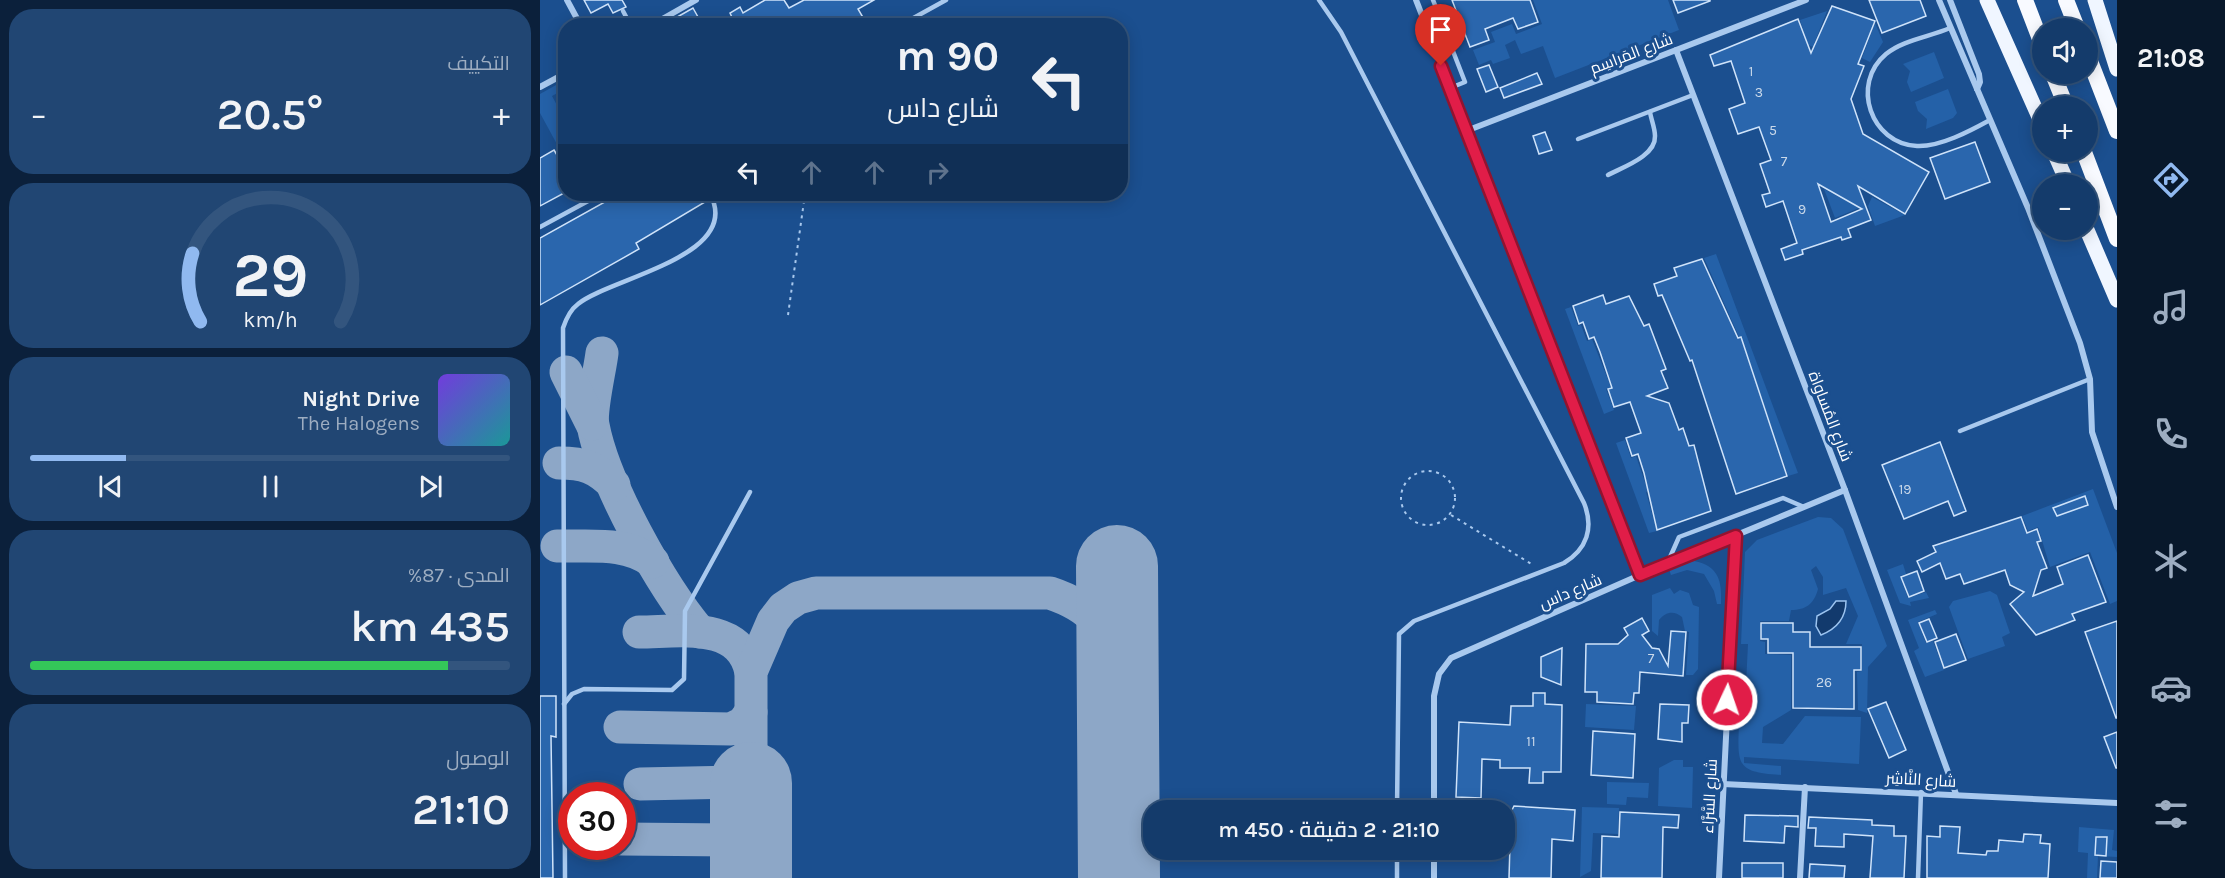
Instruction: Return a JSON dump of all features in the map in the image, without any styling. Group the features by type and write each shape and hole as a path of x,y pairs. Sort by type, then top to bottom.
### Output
{"highway":[{"path":"2025,0 2032,18"},
{"path":"2066,0 2073,18"},
{"path":"2098,82 2117,131"},
{"path":"2088,162 2117,239"}],"main road":[{"path":"2095,0 2117,69"},
{"path":"1989,3 2032,101"},
{"path":"2091,240 2117,300"}],"street":[{"path":"567,0 577,18"},
{"path":"664,18 696,0"},
{"path":"1416,0 1640,575"},
{"name":"شارع المَراسِم","path":"1466,131 1806,0"},
{"path":"1939,0 2028,208 2080,343 2090,379 2092,432 2117,507"},
{"path":"1950,0 1979,75 1980,82 1977,89"},
{"name":"شارع المُساواة","path":"1676,50 1845,490 1956,794"},
{"path":"540,87 558,77"},
{"name":"شارع داس","path":"1434,800 1434,696 1439,674 1451,658 1640,575 1845,490"},
{"name":"شارع السَّرَّاء","path":"1719,878 1736,536"},
{"name":"شارع النَّاشِر","path":"1723,784 2117,802"},
{"path":"1800,878 1804,787"},
{"path":"1434,860 1434,878"}],"lane":[{"path":"914,18 946,0"},
{"path":"1319,0 1341,32 1588,512 1588,532 1580,551 1564,563 1414,621 1399,634 1397,800"},
{"path":"1433,0 1465,82 1450,88"},
{"path":"623,11 627,18"},
{"path":"1950,28 1900,46 1880,60 1871,74 1867,90 1871,114 1885,134 1899,142 1915,146 1932,144 1990,120"},
{"path":"1578,139 1693,95"},
{"path":"1608,175 1644,155 1651,148 1656,138 1650,112"},
{"path":"540,227 588,201"},
{"path":"565,878 563,327 573,309 584,300 625,279 670,263 703,240 715,220 714,201"},
{"path":"1960,431 2090,379"},
{"path":"564,704 572,694 584,689 672,690 680,685 684,679 685,611 750,492"},
{"path":"1666,564 1678,537 1782,498 1804,507"},
{"path":"1918,878 1921,792"},
{"path":"1397,860 1397,878"}],"path":[{"path":"788,315 804,201"},
{"path":"1430,470 1447,479 1455,496 1450,514 1435,525 1416,523 1402,509 1400,500 1405,482 1412,475 1430,470"},
{"path":"1450,514 1543,571"}],"shaded area":[{"path":"1533,0 1668,0 1679,30 1555,78 1543,46 1521,54 1515,40 1505,45 1510,58 1493,64 1491,60 1479,65 1473,50 1495,42 1491,32 1512,24 1516,34 1542,24"},
{"path":"1827,11 1814,44 1850,58 1849,61 1808,45 1800,20"},
{"path":"1875,23 1883,42 1870,62 1862,58"},
{"path":"1934,52 1944,78 1911,92 1907,82 1910,71 1903,64"},
{"path":"558,84 558,93 552,96 558,107 558,146 540,113 540,94"},
{"path":"1948,89 1957,113 1953,118 1926,129 1927,119 1918,111 1915,102"},
{"path":"1824,189 1859,208 1835,218"},
{"path":"1872,197 1905,215 1875,226 1868,206"},
{"path":"1716,254 1798,473 1788,476 1741,336 1739,337 1704,258"},
{"path":"1571,307 1587,341 1592,339 1611,387 1606,389 1614,410 1604,414 1565,309"},
{"path":"1625,440 1631,458 1636,456 1648,491 1646,492 1657,531 1649,533 1616,443"},
{"path":"2093,489 2117,553 2117,601 2110,604 2090,552 2050,567 2038,527 2028,531 2022,516"},
{"path":"1818,517 1831,518 1843,529 1887,646 1868,667 1867,713 1858,710 1857,672 1862,671 1862,644 1846,644 1858,616 1846,588 1823,595 1823,577 1816,566 1811,570 1818,589 1812,602 1801,609 1791,610 1789,621 1760,621 1760,641 1765,642 1765,654 1791,655 1791,710 1763,727 1762,743 1783,744 1805,716 1861,717 1859,764 1744,757 1744,763 1781,766 1781,775 1756,772 1743,765 1739,750 1739,725 1744,725 1748,644 1741,644 1745,552 1757,540"},
{"path":"1694,561 1714,571 1721,588 1721,604 1717,604 1714,591 1704,574 1687,570 1671,575 1669,569"},
{"path":"1903,564 1906,574 1900,576 1908,598 1926,592 1929,598 1910,602 1911,606 1900,603 1887,570"},
{"path":"1670,588 1674,594 1680,590 1689,593 1693,605 1699,607 1698,669 1693,675 1686,675 1689,632 1685,631 1682,617 1676,613 1667,614 1659,620 1658,636 1652,631 1652,595"},
{"path":"1990,591 1997,595 2010,633 2002,637 2005,646 1968,659 1949,607 1953,601"},
{"path":"1836,601 1846,601 1842,618 1836,626 1821,635 1816,626 1817,616 1830,609"},
{"path":"1935,610 1937,614 1918,622 1926,643 1933,641 1944,670 1925,677 1914,651 1919,648 1908,620"},
{"path":"1586,704 1636,706 1634,730 1585,727"},
{"path":"1674,760 1683,760 1683,767 1693,767 1692,808 1658,806 1659,768"},
{"path":"1607,782 1649,783 1648,798 1627,797 1626,805 1607,804"},
{"path":"1582,807 1619,808 1618,834 1593,833 1591,871 1580,877"},
{"path":"2079,827 2114,830 2112,850 2117,851 2117,857 2098,856 2097,878 2087,878 2088,853 2078,852"}],"building":[{"path":"584,0 622,0 626,7 613,13 608,4 591,13"},
{"path":"765,0 784,0 789,8 804,0 874,0 858,9 863,18 732,18 730,13 740,7 743,13"},
{"path":"1452,0 1530,0 1538,22 1518,29 1513,18 1485,29 1489,40 1470,47"},
{"path":"1673,0 1710,0 1710,1 1678,13"},
{"path":"1869,0 1920,0 1926,16 1882,33"},
{"path":"1832,6 1875,21 1858,64 1864,66 1851,99 1863,134 1929,172 1905,214 1858,186 1871,220 1848,229 1851,237 1842,240 1841,237 1802,250 1803,254 1785,260 1781,249 1797,243 1783,201 1766,207 1762,195 1770,193 1760,164 1771,160 1759,127 1738,134 1729,109 1745,103 1731,61 1714,66 1710,55 1798,19 1811,53","holes":["1818,184 1862,209 1831,222"]},
{"path":"693,8 699,18 676,18"},
{"path":"1489,65 1498,87 1486,92 1477,69"},
{"path":"1537,73 1542,84 1504,98 1500,88"},
{"path":"1545,132 1552,150 1539,154 1533,136"},
{"path":"1975,142 1990,182 1945,199 1930,158"},
{"path":"554,150 558,157 558,196 540,206 540,158"},
{"path":"606,201 705,202 636,243 639,249 540,305 540,238"},
{"path":"1702,259 1738,338 1741,337 1787,476 1736,494 1692,360 1690,361 1662,295 1658,296 1654,284 1677,276 1674,268"},
{"path":"1603,295 1606,304 1629,296 1644,326 1649,324 1666,369 1661,371 1668,388 1647,396 1669,403 1679,430 1683,428 1689,446 1694,445 1711,511 1657,530 1638,454 1632,456 1626,438 1641,433 1630,402 1614,407 1608,389 1612,388 1594,337 1589,339 1583,322 1579,324 1573,306"},
{"path":"1940,442 1966,511 1954,516 1948,501 1904,519 1882,465"},
{"path":"2085,496 2088,505 2057,516 2053,508"},
{"path":"2021,517 2027,533 2037,529 2041,541 2037,542 2047,568 2041,570 2033,596 2063,584 2057,567 2088,555 2106,602 2072,614 2075,620 2036,635 2010,604 2024,592 2010,585 2005,570 1964,584 1960,574 1946,579 1940,563 1922,572 1917,561 1936,552 1933,546"},
{"path":"1917,571 1924,591 1909,597 1901,577"},
{"path":"1642,618 1649,631 1642,635 1652,648 1659,649 1668,666 1671,631 1686,632 1683,676 1640,672 1639,693 1634,693 1633,704 1597,702 1597,692 1585,692 1586,644 1618,644 1628,635 1624,628"},
{"path":"1929,619 1937,638 1927,642 1919,623"},
{"path":"2117,621 2117,718 2116,718 2085,632"},
{"path":"1761,623 1793,623 1793,632 1810,632 1810,647 1861,647 1861,670 1854,670 1854,709 1793,708 1793,653 1768,653 1768,639 1761,639"},
{"path":"1956,634 1966,660 1944,668 1935,642"},
{"path":"1562,648 1561,685 1541,677 1541,657"},
{"path":"1533,693 1545,693 1545,704 1562,705 1561,772 1543,772 1543,783 1529,783 1530,768 1500,768 1500,760 1482,759 1481,798 1456,797 1459,722 1510,725 1511,706 1533,706"},
{"path":"540,696 556,696 556,737 551,736 553,878 540,878"},
{"path":"1886,702 1906,750 1889,758 1868,709"},
{"path":"1660,704 1689,705 1688,723 1682,723 1682,742 1658,739"},
{"path":"1593,731 1635,734 1633,778 1591,775"},
{"path":"2117,732 2117,768 2116,768 2104,737"},
{"path":"1515,806 1575,810 1573,841 1552,839 1551,878 1509,878 1510,860 1515,860"},
{"path":"1620,812 1679,815 1678,828 1663,827 1662,878 1601,878 1602,836 1619,837"},
{"path":"1745,815 1798,816 1798,827 1785,826 1784,843 1744,841"},
{"path":"1809,817 1872,820 1872,825 1894,826 1894,836 1906,836 1904,878 1870,878 1873,836 1844,834 1844,847 1815,846 1816,828 1808,828"},
{"path":"1940,826 1960,827 1958,853 1986,855 1987,851 1998,851 1999,840 2023,842 2024,834 2041,835 2040,843 2050,844 2048,878 1927,878 1927,836 1940,837"},
{"path":"2096,837 2107,837 2106,856 2095,855"},
{"path":"2101,861 2117,862 2117,878 2100,878"},
{"path":"1742,863 1783,863 1783,878 1742,878"},
{"path":"1810,864 1845,866 1844,878 1809,878"}],"taxiway":[{"path":"602,353 592,419 599,449 636,534 669,589 700,632"},
{"path":"566,372 592,424"},
{"path":"559,463 589,467 614,485"},
{"path":"557,546 607,546 631,551 653,562"},
{"path":"751,783 751,672 773,621 783,608 798,598 816,593 1050,593 1078,605 1096,621 1109,642 1120,670"},
{"path":"639,632 689,631 721,636 745,655 751,672"},
{"path":"620,727 731,729 743,723 751,712"},
{"path":"640,784 737,782 747,774 751,764"},
{"path":"636,839 731,840 741,835 751,822"}],"runway":[{"path":"1117,566 1119,878"},
{"path":"751,783 751,878"}],"route":[{"path":"1441,66 1640,575 1736,536 1727,700"}]}
